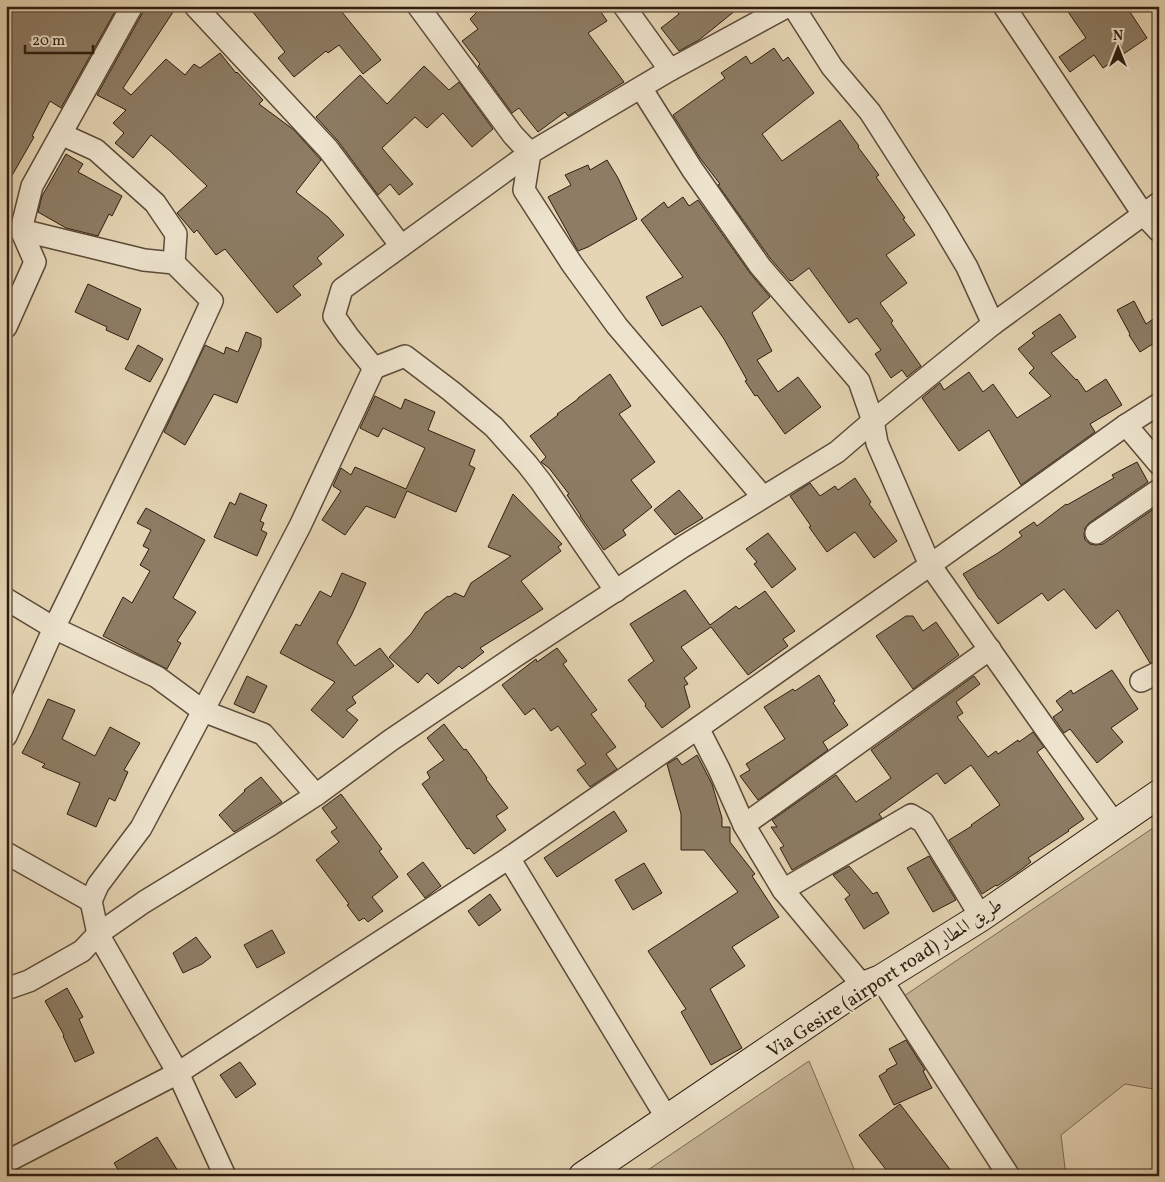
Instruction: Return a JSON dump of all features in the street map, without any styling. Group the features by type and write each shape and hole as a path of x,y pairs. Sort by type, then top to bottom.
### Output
{"main road":[{"name":"Via Gesire (airport road) طريق المطار","path":"583,1176 872,983 981,917 1159,794"}],"street":[{"path":"6,327 36,262 21,230 32,186 132,6"},
{"path":"195,6 328,148 401,246"},
{"path":"418,6 513,135 530,153"},
{"path":"624,6 670,70"},
{"path":"374,368 334,316 342,289 530,153 670,70 788,6"},
{"path":"793,6 832,67 870,112 938,218 967,267 993,324"},
{"path":"1004,6 1151,208 1159,231"},
{"path":"640,88 692,169 760,266 859,381 873,421 877,443 930,565 1115,824"},
{"path":"61,134 96,150 155,203 176,234 174,262"},
{"path":"530,153 524,190 572,264 617,326 764,497"},
{"path":"6,989 29,981 82,951 98,934 144,902 316,795 399,735 517,655 684,546 837,452 993,324 1151,208"},
{"path":"6,736 54,628 177,377 212,301 174,262 144,260 21,230"},
{"path":"225,1176 178,1073 98,934 92,901 98,885 141,828 203,711 300,526 374,368 405,356 494,427 541,482 616,591"},
{"path":"6,1162 178,1073 508,858 698,728 1159,404"},
{"path":"1126,426 1159,464"},
{"path":"1096,533 1159,490"},
{"path":"6,599 54,628 156,677 203,711 263,734 316,795"},
{"path":"744,825 990,649"},
{"path":"698,728 744,825 783,890 872,983 1009,1176"},
{"path":"783,890 911,815 922,822 981,917"},
{"path":"6,853 92,901"},
{"path":"508,858 668,1120"}],"shaded area":[{"path":"1159,824 1159,1090 1125,1084 1061,1135 1066,1176 994,1176 901,998"},
{"path":"809,1061 857,1176 639,1176"}],"building":[{"path":"6,6 118,6 61,108 50,101 32,136 34,137 6,186"},
{"path":"144,6 177,6 123,88 131,95 166,59 185,75 194,64 200,68 220,53 236,73 263,100 259,104 294,130 321,160 296,192 328,217 344,235 317,258 322,264 293,286 301,295 277,313 225,249 216,255 197,230 194,233 177,213 207,186 151,135 133,158 115,143 124,133 113,123 126,110 97,95 143,12"},
{"path":"248,6 337,6 381,60 363,74 339,45 328,53 326,51 294,77 278,58 285,52"},
{"path":"483,6 597,6 607,21 588,33 624,82 568,116 565,112 538,132 519,108 512,113 478,66 480,64 462,41 478,29 470,19"},
{"path":"673,6 741,6 699,40 679,51 661,28 679,14"},
{"path":"1064,6 1126,6 1147,38 1103,68 1094,55 1070,72 1059,57 1086,38"},
{"path":"774,48 783,61 788,57 814,93 762,134 782,161 840,120 879,175 876,177 915,235 886,255 907,283 880,303 893,321 891,323 921,366 907,377 902,370 891,378 875,354 881,350 857,318 849,323 809,268 790,281 770,258 718,185 720,184 700,158 673,115 725,78 721,73 746,56 751,64"},
{"path":"424,66 449,90 459,82 493,129 472,147 443,113 427,128 415,117 382,148 413,184 399,195 390,184 378,195 338,141 316,117 360,75 387,104"},
{"path":"66,154 83,164 78,172 122,196 112,216 109,214 98,236 66,228 38,212 42,196"},
{"path":"607,160 618,178 637,219 578,251 548,197 571,185 565,175 588,165 590,170"},
{"path":"683,197 689,206 698,200 750,273 770,297 752,313 772,351 757,360 778,392 798,377 821,407 785,434 745,381 747,380 724,339 701,306 662,326 646,297 683,277 641,220 664,202 668,208"},
{"path":"88,284 141,309 128,340 106,330 107,327 75,312"},
{"path":"1134,301 1146,324 1159,315 1159,340 1140,352 1117,310"},
{"path":"1060,314 1076,337 1051,353 1077,379 1086,392 1106,379 1122,405 1090,424 1095,432 1021,485 989,430 959,451 922,398 940,383 944,390 969,372 983,392 993,384 1017,418 1051,396 1029,373 1034,368 1018,349 1035,336 1032,333"},
{"path":"246,332 261,338 261,346 237,403 214,394 185,445 164,432 205,345 224,354 226,347 238,352"},
{"path":"138,345 163,359 150,382 125,369"},
{"path":"610,374 631,406 619,414 655,462 631,480 652,507 623,530 626,535 604,550 580,516 567,495 569,494 549,468 541,462 546,457 530,436"},
{"path":"375,396 401,409 405,399 435,412 428,430 475,450 469,465 475,468 456,512 407,491 395,518 366,506 345,535 322,520 341,491 333,486 341,468 351,475 355,467 406,489 425,448 383,428 378,437 360,428"},
{"path":"1137,462 1148,482 1089,523 1085,528 1084,534 1085,540 1090,544 1103,544 1159,507 1159,660 1150,663 1118,610 1096,629 1064,589 1048,601 1042,593 998,624 963,574 1022,536 1019,532 1034,522 1037,526 1066,504 1114,478 1112,475"},
{"path":"855,478 871,502 869,504 897,541 874,558 855,532 827,552 790,496 810,483 820,496 835,486 838,490"},
{"path":"679,490 703,518 675,535 654,510"},
{"path":"240,493 267,505 260,521 264,523 261,530 267,533 257,556 214,537 230,502 235,505"},
{"path":"513,494 562,544 558,547 561,551 521,581 543,609 480,648 484,652 462,669 459,666 438,684 427,673 418,683 389,657 411,634 426,612 455,593 464,597 471,583 511,556 488,547"},
{"path":"146,508 205,540 173,598 196,612 177,641 181,643 167,669 103,636 123,597 132,603 150,571 140,565 149,549 143,546 151,530 137,523"},
{"path":"768,533 796,569 772,588 754,564 757,562 746,549"},
{"path":"342,573 366,583 337,643 355,666 380,648 394,666 352,697 356,703 346,710 358,720 343,738 311,710 335,682 280,653 296,624 300,626 320,591 331,597"},
{"path":"685,590 710,625 736,606 739,609 765,591 795,631 783,639 788,646 748,675 711,627 681,647 697,668 684,678 688,684 684,686 690,707 662,728 628,680 654,661 630,624"},
{"path":"906,616 913,616 923,631 936,622 959,655 913,689 876,636"},
{"path":"557,648 567,661 563,664 597,710 591,714 616,747 606,754 617,769 590,787 577,770 586,764 558,726 551,731 534,708 525,715 502,685 536,659 537,662"},
{"path":"1112,670 1138,709 1111,728 1123,742 1097,763 1070,729 1064,733 1053,717 1063,710 1056,701 1071,690 1073,694"},
{"path":"819,675 835,701 833,703 848,725 823,742 828,750 758,800 740,776 750,770 746,764 785,739 764,707 793,689 795,691"},
{"path":"247,676 267,686 254,713 234,704"},
{"path":"974,676 980,684 956,702 963,713 957,717 988,757 996,751 998,754 1033,732 1044,747 1037,752 1084,819 1028,858 1031,862 1018,872 982,894 949,840 1000,805 971,765 945,784 937,773 879,814 882,818 792,870 780,848 784,846 771,827 777,827 772,820 836,775 856,802 891,778 871,750"},
{"path":"48,699 75,710 62,739 95,756 110,727 140,743 124,770 128,772 115,801 109,798 96,827 67,814 80,783 42,767 45,764 22,753"},
{"path":"444,724 464,750 466,749 508,808 496,816 506,830 474,854 469,848 467,849 422,784 430,778 427,772 444,760 427,738"},
{"path":"697,755 712,784 722,818 722,827 730,827 730,842 755,874 752,876 779,917 732,947 745,966 710,989 742,1048 711,1065 681,1012 686,1009 648,951 738,892 704,850 681,850 681,814 667,764 677,758 682,765"},
{"path":"261,777 282,802 234,832 219,815 244,790"},
{"path":"341,794 382,849 379,851 398,877 372,897 383,911 368,922 364,918 359,921 347,905 349,904 316,860 339,842 331,832 337,828 322,808"},
{"path":"614,811 627,831 557,877 544,858"},
{"path":"929,856 956,900 933,912 907,868"},
{"path":"423,862 441,886 425,898 407,874"},
{"path":"644,863 662,893 633,910 615,880"},
{"path":"849,866 873,894 877,892 889,913 864,929 845,899 850,895 833,875"},
{"path":"490,894 501,910 479,926 468,911"},
{"path":"272,930 285,953 257,968 244,945"},
{"path":"196,937 211,957 202,964 183,973 173,953"},
{"path":"67,988 83,1017 79,1019 94,1053 75,1062 64,1035 45,1001"},
{"path":"906,1040 925,1070 923,1071 932,1088 894,1105 879,1076 897,1064 889,1049"},
{"path":"240,1062 256,1084 236,1098 220,1075"},
{"path":"900,1104 955,1176 891,1176 859,1135"},
{"path":"157,1137 181,1176 122,1176 114,1163"}]}
